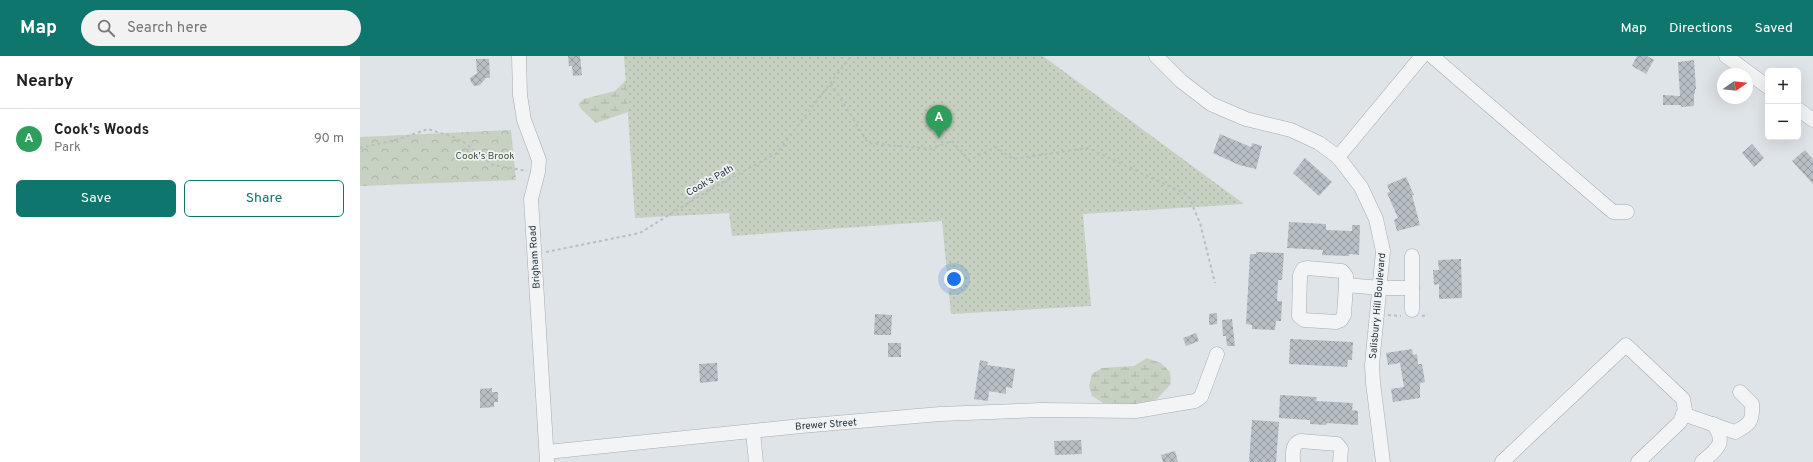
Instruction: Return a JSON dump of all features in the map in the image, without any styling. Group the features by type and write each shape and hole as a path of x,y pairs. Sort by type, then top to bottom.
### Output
{"street":[{"name":"Brigham Road","path":"519,56 520,95 524,120 537,152 538,172 531,199 547,457"},
{"name":"Salisbury Hill Boulevard","path":"1156,56 1181,81 1211,104 1246,119 1291,130 1319,143 1338,157 1361,187 1376,219 1383,250 1372,374 1383,462"},
{"path":"1338,157 1422,56"},
{"path":"1432,56 1613,212 1627,212"},
{"path":"1726,56 1765,85"},
{"path":"1801,111 1813,120"},
{"path":"1412,256 1412,310"},
{"path":"1303,269 1342,270 1346,276 1346,285 1344,315 1341,320 1336,322 1304,320 1299,316 1300,275 1303,269"},
{"path":"1346,285 1380,288 1412,288"},
{"path":"1502,462 1626,346 1683,399 1685,410 1680,422 1638,462"},
{"name":"Brewer Street","path":"547,457 801,426 940,414 1040,410 1106,412 1136,411 1195,401 1201,397 1217,354"},
{"path":"1683,414 1735,432 1747,425 1753,417 1752,404 1740,392"},
{"path":"1702,462 1718,447 1721,439 1713,424"},
{"path":"754,432 756,462"},
{"path":"1293,462 1294,446 1301,441 1337,444 1341,449 1340,462"}],"path":[{"name":"Cook's Path","path":"535,254 640,233 711,189 778,153 851,56"},
{"path":"831,83 868,143 930,149 952,141 969,160 996,148 1013,159 1088,148 1188,195 1200,223 1215,283"},
{"path":"360,148 399,139 428,129 454,137 465,143 493,165 538,172"},
{"path":"1383,315 1398,316"}],"green space":[{"path":"624,56 1043,56 1244,204 1083,214 1091,306 951,314 942,221 732,236 729,213 635,218"},
{"path":"630,76 634,110 596,123 582,110 578,104 584,99 615,91"},
{"name":"Cook's Brook","path":"511,130 516,180 360,186 360,137"},
{"path":"1147,358 1161,363 1170,372 1171,384 1157,399 1137,405 1110,407 1092,396 1089,386 1092,374 1102,368 1134,366"}],"building":[{"path":"568,56 580,56 582,75 573,76 572,66 569,66"},
{"path":"1637,56 1647,56 1654,60 1646,74 1632,66"},
{"path":"476,59 489,59 490,78 486,78 480,85 474,86 470,78 477,73"},
{"path":"1694,60 1696,89 1694,94 1694,106 1681,107 1681,105 1663,105 1663,95 1680,96 1678,62"},
{"path":"1220,134 1251,147 1252,143 1262,146 1256,169 1239,165 1213,153"},
{"path":"1752,144 1764,158 1754,167 1742,153"},
{"path":"1805,150 1813,159 1813,184 1792,161"},
{"path":"1305,158 1332,182 1319,196 1293,173"},
{"path":"1406,177 1414,195 1412,195 1420,225 1397,231 1394,220 1398,218 1387,193 1390,192 1387,185"},
{"path":"1289,222 1326,224 1326,230 1352,231 1352,225 1360,225 1359,255 1322,255 1323,250 1287,248"},
{"path":"1256,252 1284,253 1282,280 1278,280 1277,301 1282,301 1281,321 1276,321 1275,330 1252,329 1252,325 1246,324 1250,254 1256,254"},
{"path":"1461,259 1462,298 1439,299 1439,284 1434,285 1433,270 1439,270 1438,260"},
{"path":"1217,313 1217,324 1209,325 1209,314"},
{"path":"875,314 892,315 891,335 874,335"},
{"path":"1232,319 1235,346 1227,346 1226,336 1223,336 1222,320"},
{"path":"1196,333 1199,341 1186,346 1183,338"},
{"path":"1290,339 1353,342 1352,360 1348,360 1347,367 1289,364"},
{"path":"888,343 901,343 901,357 888,357"},
{"path":"1412,349 1413,355 1417,354 1418,364 1422,364 1425,382 1420,383 1420,398 1393,402 1391,389 1404,387 1400,363 1388,365 1386,353"},
{"path":"980,360 988,362 987,365 1015,369 1012,388 1006,387 1006,394 989,391 988,401 974,399"},
{"path":"717,363 718,381 700,383 699,364"},
{"path":"492,388 492,392 498,392 498,402 494,402 494,407 480,408 480,389"},
{"path":"1280,395 1317,397 1316,401 1353,403 1352,410 1358,411 1358,425 1327,423 1326,425 1310,424 1310,420 1279,418"},
{"path":"1252,420 1279,422 1276,462 1249,462"},
{"path":"1081,440 1082,454 1055,455 1054,441"},
{"path":"1175,451 1178,462 1163,462 1161,455"}],"place":[{"name":"Cook's Woods","path":"939,138"}]}
